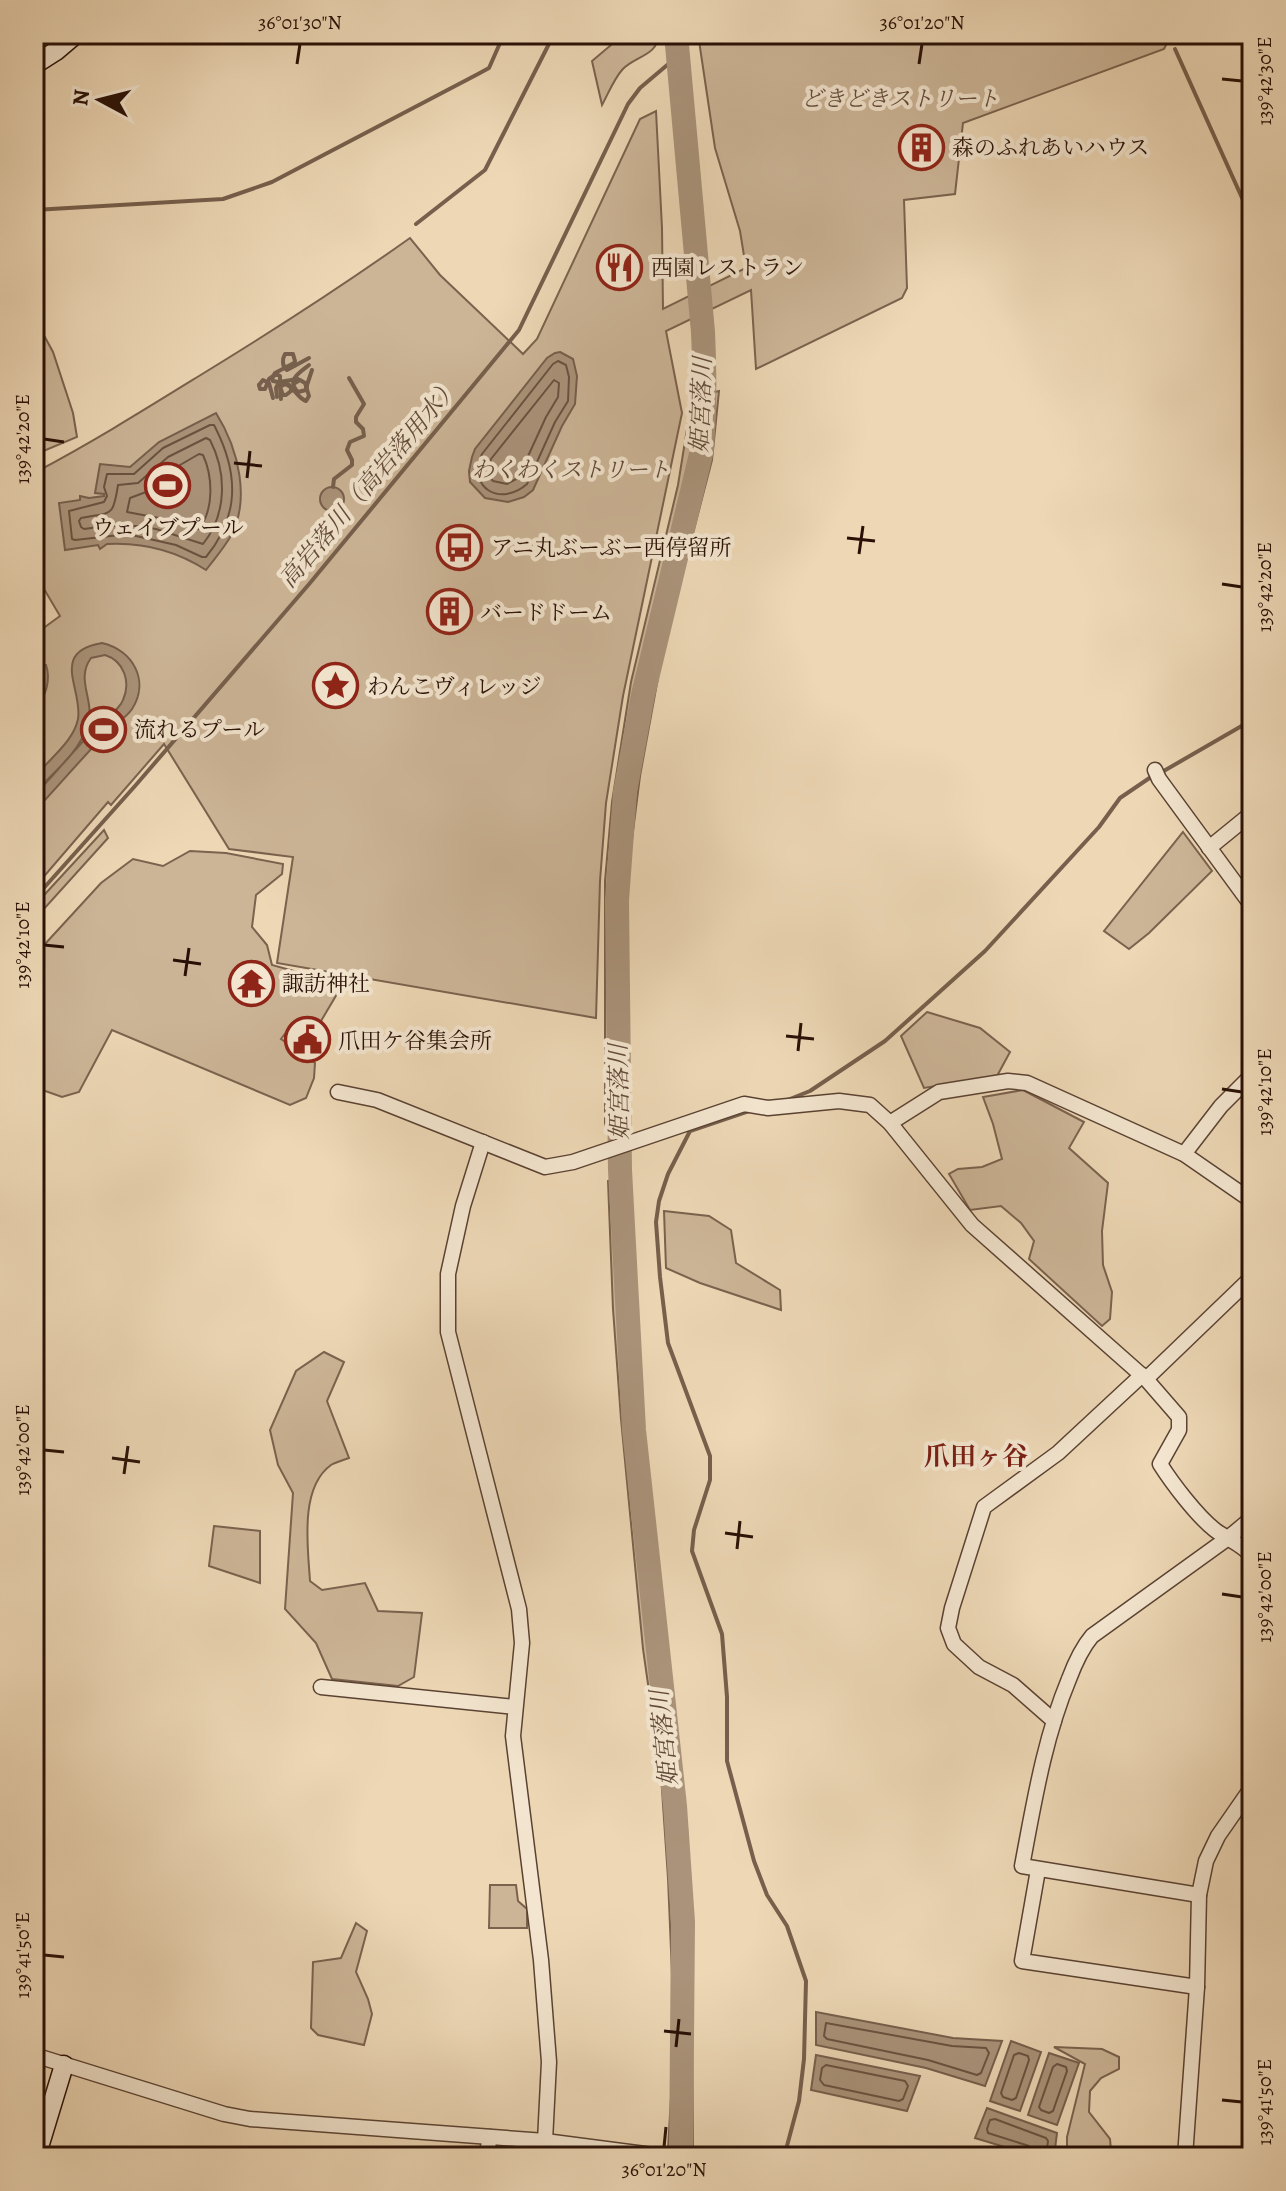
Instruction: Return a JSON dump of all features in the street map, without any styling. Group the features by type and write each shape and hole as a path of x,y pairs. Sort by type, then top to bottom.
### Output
{"street":[{"path":"34,65 76,34"},
{"path":"1155,770 1209,848 1250,898"},
{"path":"1209,848 1252,813"},
{"path":"1184,1154 1221,1106 1252,1075"},
{"path":"890,1123 939,1092 1008,1081 1027,1083 1184,1154 1252,1201"},
{"path":"338,1092 377,1100 545,1167 573,1162 744,1104 768,1108 839,1101 870,1105 890,1123 972,1225 1144,1377 1179,1417 1179,1430 1160,1464 1171,1482 1214,1529 1245,1548 1252,1556"},
{"path":"483,1142 463,1206 448,1274 448,1332 519,1609 522,1643 513,1736 541,1960 549,2062 545,2141"},
{"path":"1054,1721 1013,1685 979,1667 954,1644 948,1628 984,1507 1058,1453 1252,1277"},
{"path":"1199,1895 1022,1866 1039,1775 1060,1701 1082,1648 1092,1636 1252,1518"},
{"path":"321,1687 515,1707"},
{"path":"1185,2157 1197,1987 1199,1895 1212,1848 1252,1787"},
{"path":"1038,1870 1022,1961 1197,1987"},
{"path":"34,2055 224,2114 545,2141 666,2157"},
{"path":"36,2157 64,2065"},
{"path":"486,2157 490,2137"}],"green space":[{"path":"624,34 658,34 650,51 622,70 602,105 592,61"},
{"path":"698,34 1189,34 1167,43 1164,49 963,123 955,194 904,200 907,288 902,298 756,369 751,290 666,331 682,413 623,696 606,803 596,1018 277,963 293,857 229,849 164,744 111,805 108,802 34,888 34,635 60,616 34,572 34,473 253,343 410,238 440,275 523,354 537,339 640,119 656,111 663,309 746,268 740,231 715,148"},
{"path":"34,317 53,352 73,413 77,437 34,455"},
{"path":"719,391 712,460 664,645 640,776 628,885 628,1110 621,1110 620,902 628,798 649,676 705,460 710,393"},
{"path":"699,399 698,445 638,698 622,782 613,896 613,1116 605,1124 605,881 612,802 631,682 678,485 691,404"},
{"path":"104,830 108,838 34,920 34,906"},
{"path":"1183,832 1212,871 1129,949 1104,931"},
{"path":"190,851 226,853 283,864 282,874 256,895 252,927 267,945 272,965 312,976 358,981 337,994 321,1021 294,1022 281,1039 315,1063 314,1078 306,1098 290,1105 112,1030 79,1092 62,1097 34,1087 34,956 101,883 133,859 163,866"},
{"path":"927,1012 980,1028 1010,1052 997,1076 924,1088 901,1036"},
{"path":"1023,1090 1084,1122 1069,1148 1108,1183 1102,1231 1103,1265 1112,1292 1110,1319 1102,1326 1029,1259 1034,1241 1021,1223 1001,1206 970,1210 949,1174 1002,1159 983,1097"},
{"path":"629,1151 644,1442 687,1828 693,2151 686,2151 686,1922 677,1787 638,1450 622,1153"},
{"path":"617,1178 622,1307 636,1506 674,1829 679,1922 677,2150 668,2149 672,2080 672,1974 661,1775 643,1649 613,1309 608,1181"},
{"path":"664,1211 709,1216 731,1230 736,1263 780,1290 781,1310 700,1283 666,1268"},
{"path":"324,1352 344,1362 327,1401 349,1458 331,1465 314,1488 307,1536 310,1581 322,1590 365,1583 378,1611 422,1613 414,1677 398,1686 332,1679 316,1643 285,1609 293,1493 278,1465 270,1430 296,1371"},
{"path":"214,1526 260,1531 260,1583 209,1566"},
{"path":"490,1885 516,1885 518,1901 527,1909 527,1928 489,1928"},
{"path":"356,1923 367,1931 356,1972 372,2014 364,2045 318,2035 311,2028 313,1962 341,1958"},
{"path":"1054,2047 1102,2049 1119,2057 1119,2069 1101,2078 1090,2091 1089,2112 1110,2139 1111,2150 1134,2157 1067,2157 1067,2137 1085,2064"}],"water":[{"path":"560,352 573,359 577,376 575,404 533,490 524,497 508,502 485,498 470,482 469,471 475,449 547,358"},
{"name":"ウェイブプール","path":"216,413 236,458 240,508 229,539 206,570 171,552 133,544 65,550 59,503 80,500 80,496 104,496 95,493 100,464 130,467 159,442"},
{"path":"332,487 341,490 344,499 341,508 332,511 323,508 320,499 323,490"},
{"name":"流れるプール","path":"102,643 113,647 122,652 135,668 139,678 137,698 130,712 109,730 34,812 34,796 61,765 34,793 34,773 58,752 76,726 78,707 72,663 77,654 86,648","holes":["105,655 117,662 124,673 126,686 123,700 69,757 88,724 87,666 91,658"]},
{"path":"38,663 46,665 48,682 42,699 34,708 34,666"},
{"path":"816,2012 953,2038 1002,2041 985,2086 926,2068 816,2045"},
{"path":"1011,2041 1041,2052 1020,2111 990,2101"},
{"path":"1049,2053 1079,2063 1057,2125 1028,2115"},
{"path":"816,2055 920,2076 907,2111 811,2090"},
{"path":"987,2108 1057,2133 1054,2157 1038,2157 975,2138"}],"waterway":[{"path":"34,210 223,199 272,182 489,68 504,34"},
{"path":"416,224 485,170 554,34"},
{"name":"姫宮落川","path":"676,34 703,332 702,450 643,695 625,792 617,900 620,1170 634,1430 675,1806 683,1922 681,2157"},
{"path":"1168,34 1170,40"},
{"path":"1175,49 1252,220"},
{"name":"高岩落川（高岩落用水）","path":"34,899 310,583 519,330 628,104 640,88 679,55"},
{"path":"278,382 272,379 275,373 294,363 295,361 293,354 285,354 283,363 284,367 285,369 287,370 309,358"},
{"path":"307,386 306,390 298,392 293,384 298,374 309,365"},
{"path":"306,388 312,370"},
{"path":"259,385 260,389 265,389 269,379 276,374 280,376 280,381"},
{"path":"333,487 334,479 352,465 347,450 350,442 364,436 363,429 356,422 364,404 349,378"},
{"path":"277,397 279,382 298,379"},
{"path":"259,385 263,380 269,383 273,398"},
{"path":"281,399 280,386 282,384 286,384 289,385 290,387 291,389 291,391 283,395 280,387 285,384 288,385 291,388 300,398 306,401 309,396 305,383 300,380 295,383"},
{"path":"1162,772 1252,720"},
{"path":"785,1101 810,1091 885,1041 985,951 1099,827 1120,798 1151,777"},
{"path":"749,1111 690,1131 668,1174 656,1222 668,1343 710,1456 710,1480 694,1530 692,1551 722,1634 727,1697 727,1761 754,1861 767,1895 787,1926 806,1981 804,2059 799,2101 784,2157"}],"place":[{"name":"森のふれあいハウス","path":"921,147"},
{"name":"西園レストラン","path":"620,267"},
{"name":"ウェイブプール","path":"168,486"},
{"name":"アニ丸ぶーぶー西停留所","path":"460,547"},
{"name":"バードドーム","path":"449,612"},
{"name":"わんこヴィレッジ","path":"336,686"},
{"name":"流れるプール","path":"103,729"},
{"name":"諏訪神社","path":"251,983"},
{"name":"爪田ケ谷集会所","path":"307,1040"}],"district":[{"name":"爪田ヶ谷","path":"976,1456"}],"park label":[{"name":"どきどきストリート","path":"900,98"},
{"name":"わくわくストリート","path":"571,469"}]}
